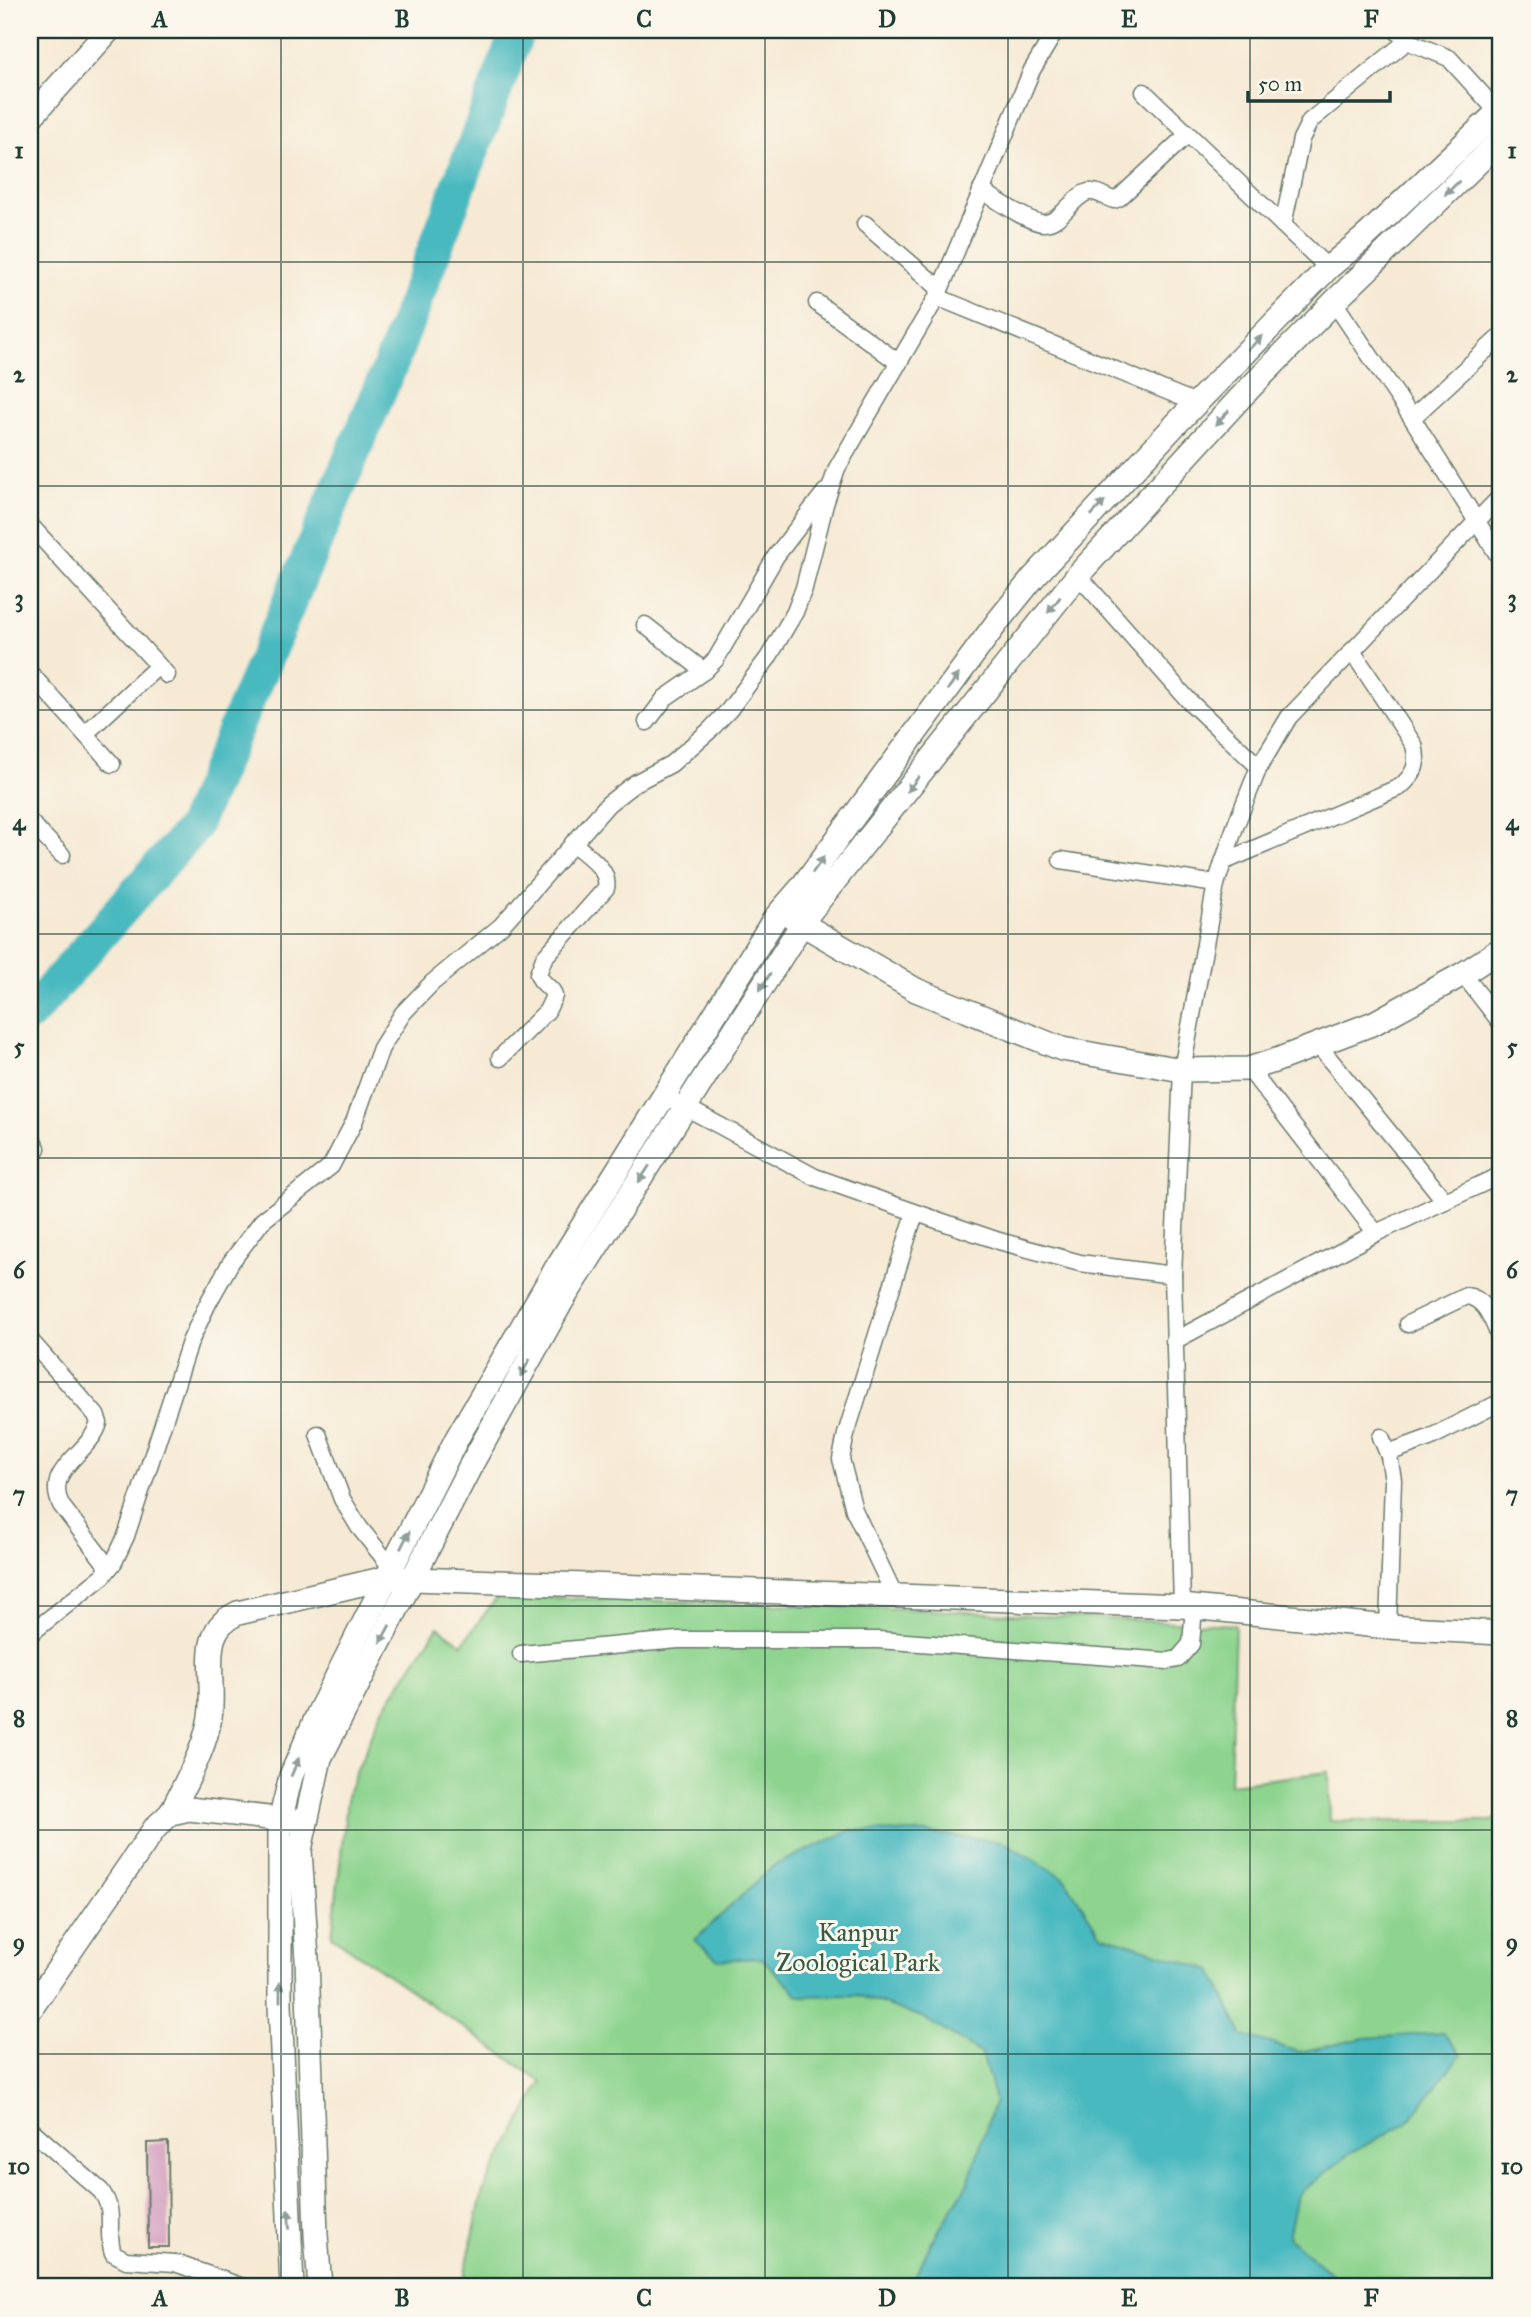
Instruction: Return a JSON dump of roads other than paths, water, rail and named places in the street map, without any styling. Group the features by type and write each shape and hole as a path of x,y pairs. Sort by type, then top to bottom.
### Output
{"main road":[{"path":"30,118 109,30"},
{"path":"292,2287 280,2004 280,1821 296,1764 457,1438 557,1267 782,908 801,888 1016,599 1196,403 1328,268 1365,237 1500,110"},
{"path":"320,2287 300,1850 320,1758 471,1465 562,1301 802,924 1078,575 1241,397 1334,302 1501,140"},
{"path":"782,908 802,924 916,990 1062,1049 1182,1070 1249,1069 1318,1045 1374,1023 1463,974 1501,949"},
{"path":"30,2010 155,1828 171,1813 205,1737 210,1718 212,1643 218,1627 227,1618 238,1613 389,1572 414,1578 1188,1606 1388,1627 1501,1633"},
{"path":"171,1813 189,1809 306,1822"}],"street":[{"path":"30,1634 109,1568 126,1536 197,1323 231,1262 262,1221 331,1166 354,1122 381,1048 403,1013 432,983 501,926 573,843 621,793 671,764 690,749 729,710 768,658 795,612 804,588 831,485 846,449 939,293 1032,70 1056,30"},
{"path":"1283,225 1301,139 1310,121 1401,35 1450,58 1500,110"},
{"path":"1144,92 1328,268"},
{"path":"981,190 1031,219 1043,224 1048,223 1085,193 1096,192 1114,200 1119,198 1188,134"},
{"path":"865,224 939,293 1196,403"},
{"path":"1334,302 1412,418 1501,560"},
{"path":"817,303 899,363"},
{"path":"1412,418 1501,336"},
{"path":"647,722 665,698 704,671 716,659 776,556 831,485"},
{"path":"521,1654 678,1640 878,1640 1168,1661 1178,1659 1191,1644 1174,1341 1173,1275 1182,1070 1216,884 1259,767 1289,718 1501,496"},
{"path":"30,525 163,671 85,734"},
{"path":"1078,575 1190,702 1259,767"},
{"path":"645,625 704,671"},
{"path":"1223,862 1400,787 1411,777 1418,759 1414,745 1352,651"},
{"path":"30,673 113,764"},
{"path":"30,822 62,855"},
{"path":"500,1058 547,1011 552,1002 552,991 541,981 538,974 544,958 606,888 608,880 604,872 573,843"},
{"path":"1061,860 1216,884"},
{"path":"1463,974 1501,1023"},
{"path":"1318,1045 1445,1201"},
{"path":"1249,1069 1376,1233"},
{"path":"663,1096 815,1177 915,1213 1080,1264 1173,1275"},
{"path":"30,1136 37,1148 30,1163"},
{"path":"1174,1341 1376,1233 1501,1175"},
{"path":"894,1594 854,1510 841,1459 846,1434 915,1213"},
{"path":"1408,1324 1466,1296 1473,1296 1487,1309 1501,1340"},
{"path":"30,1340 96,1415 99,1423 91,1439 62,1471 56,1484 56,1495 109,1568"},
{"path":"1388,1453 1429,1438 1501,1402"},
{"path":"318,1434 342,1499 389,1572"},
{"path":"1381,1437 1388,1453 1393,1480 1388,1627"},
{"path":"30,2129 109,2201 112,2213 109,2242 113,2253 126,2260 175,2263 243,2287"}],"water":[{"path":"851,1830 929,1833 1004,1842 1064,1878 1101,1935 1212,1970 1242,2035 1300,2052 1364,2038 1443,2033 1461,2054 1408,2122 1351,2153 1297,2195 1288,2237 1347,2287 910,2287 931,2243 968,2183 995,2100 982,2054 922,2017 857,1995 799,1996 762,1958 718,1960 695,1940 773,1866"}],"waterway":[{"path":"30,1014 193,828 391,364 518,30"}],"park label":[{"name":"Kanpur Zoological Park","path":"858,1947"}]}
